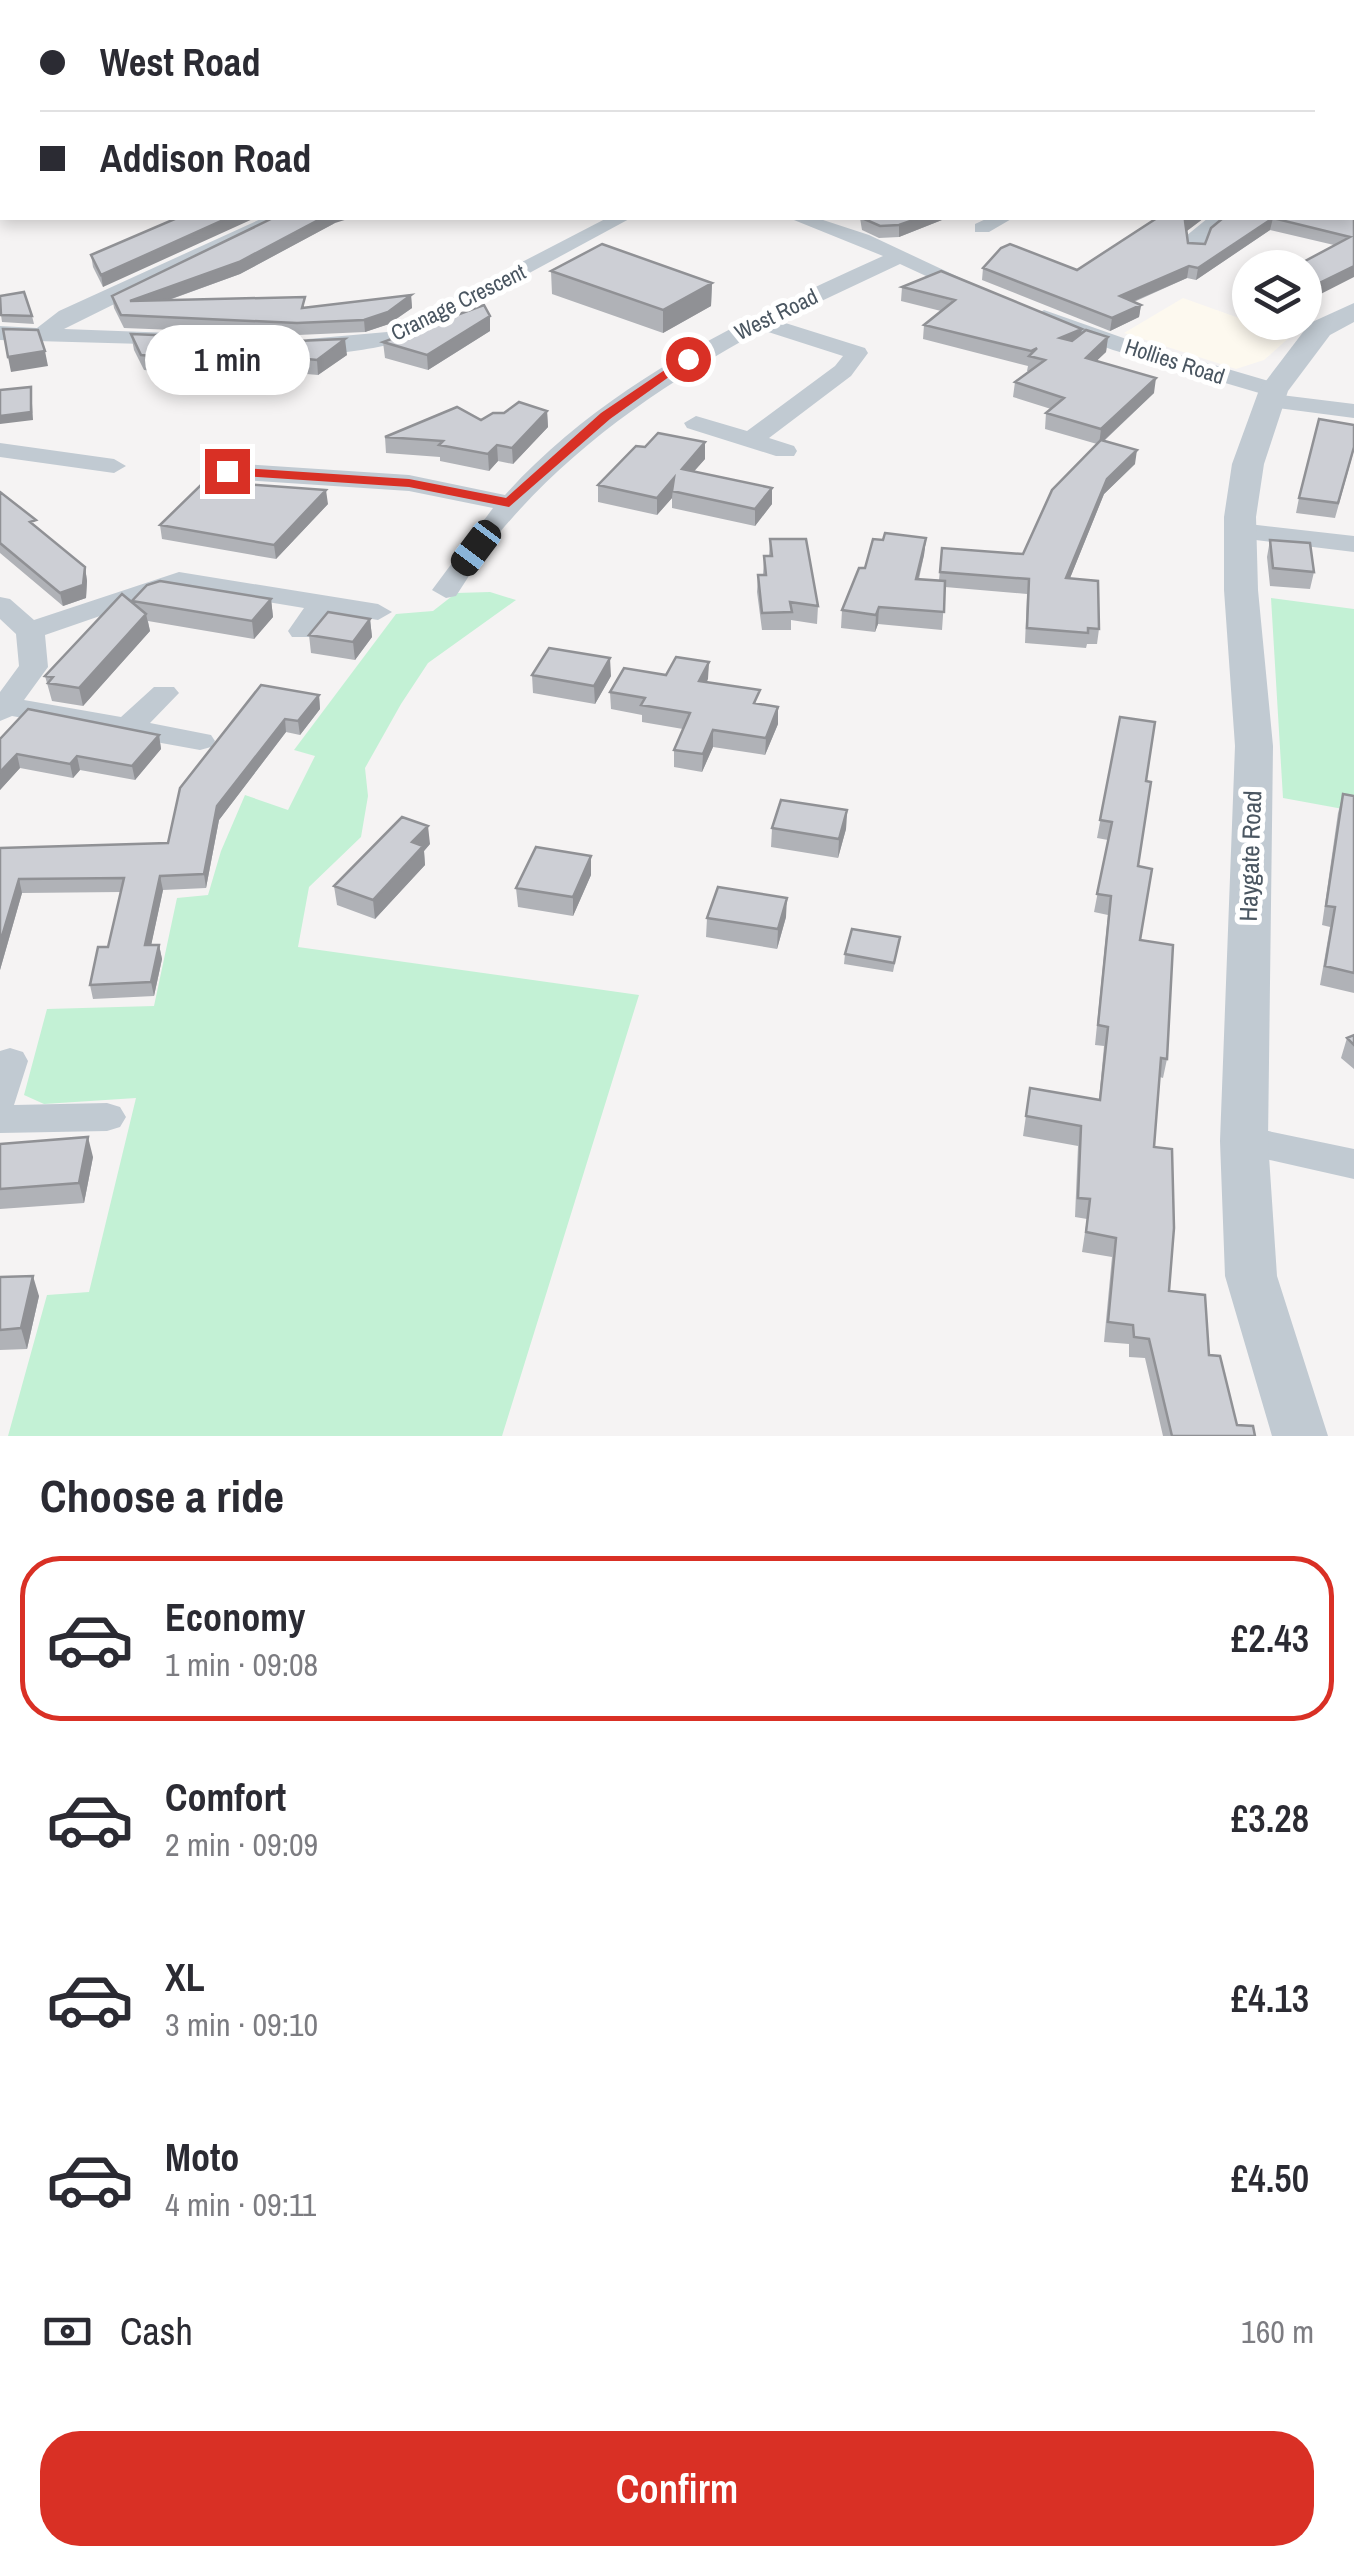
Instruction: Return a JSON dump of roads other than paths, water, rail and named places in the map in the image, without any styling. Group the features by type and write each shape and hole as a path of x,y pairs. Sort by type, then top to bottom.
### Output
{"street":[{"path":"43,334 66,316 274,220"},
{"name":"Cranage Crescent","path":"278,345 336,346 394,336 617,220"},
{"name":"Hollies Road","path":"804,220 900,256 1009,304 1121,344 1272,396 1354,411"},
{"path":"982,228 999,220"},
{"path":"1196,248 1196,236 1217,220"},
{"name":"West Road","path":"446,590 509,503 606,416 688,359 756,321 900,256"},
{"name":"Haygate Road","path":"1300,1436 1250,1276 1244,1141 1254,746 1240,531 1248,464 1272,396 1320,328 1354,310"},
{"path":"756,321 857,352"},
{"path":"3,336 43,334 200,341"},
{"path":"752,439 843,371 857,352 881,337"},
{"path":"696,423 786,451"},
{"path":"0,450 114,466"},
{"path":"227,471 409,483 509,503"},
{"path":"1240,531 1354,544"},
{"path":"30,631 179,580 378,612"},
{"path":"302,631 322,604"},
{"path":"0,605 30,631 34,667 4,709 130,726 200,741"},
{"path":"130,726 164,692"},
{"path":"0,1119 107,1118"},
{"path":"1244,1141 1354,1164"}]}
